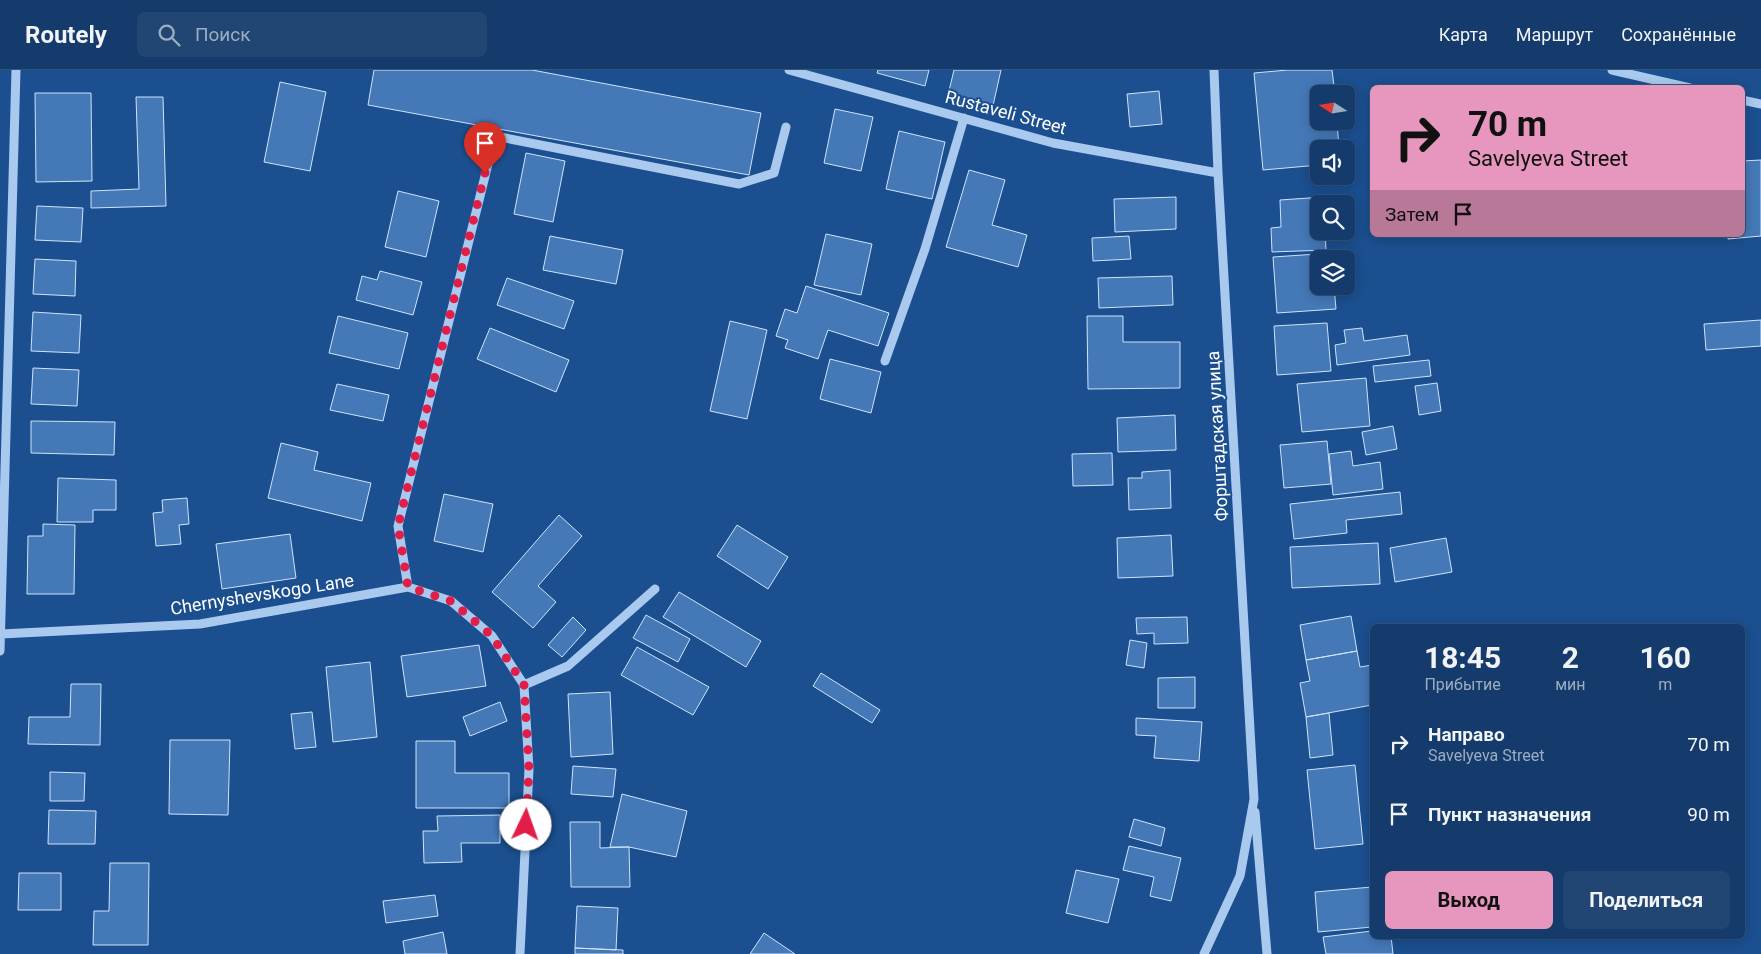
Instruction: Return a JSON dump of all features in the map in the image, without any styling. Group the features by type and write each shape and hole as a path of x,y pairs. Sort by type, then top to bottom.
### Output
{"street":[{"path":"0,651 16,70"},
{"name":"Rustaveli Street","path":"789,70 1053,143 1218,173"},
{"name":"Форштадская улица","path":"1214,70 1218,173 1254,799 1267,954"},
{"path":"1612,70 1677,85"},
{"path":"1745,101 1761,104"},
{"path":"885,361 925,249 964,118"},
{"path":"520,954 529,769 524,685 492,636 451,601 408,587 398,526 494,136 739,184 774,173 786,127"},
{"name":"Chernyshevskogo Lane","path":"0,634 200,624 408,587"},
{"path":"524,685 568,666 655,589"},
{"name":"Форштадская улица","path":"1204,954 1240,876 1254,799"}],"building":[{"path":"374,70 532,70 761,113 749,175 368,105"},
{"path":"878,70 929,70 925,86 877,73"},
{"path":"954,70 1001,70 992,110 947,99"},
{"path":"1288,70 1332,70 1334,85 1310,85 1310,130 1338,130 1338,140 1310,140 1310,166 1263,170 1254,73"},
{"path":"280,82 326,92 310,171 264,162"},
{"path":"1159,91 1162,124 1130,127 1127,94"},
{"path":"35,93 91,93 92,181 36,182"},
{"path":"136,97 163,97 166,206 91,208 91,191 139,189"},
{"path":"835,109 873,117 861,171 824,163"},
{"path":"899,131 945,142 932,199 886,189"},
{"path":"526,153 565,161 553,222 514,214"},
{"path":"1761,160 1761,236 1728,239 1728,237 1745,237 1745,161"},
{"path":"969,170 1005,180 992,225 1027,235 1018,267 946,247"},
{"path":"398,191 439,201 426,257 385,247"},
{"path":"1176,197 1176,229 1115,232 1114,199"},
{"path":"1310,198 1310,240 1325,240 1326,250 1272,252 1271,228 1281,227 1280,200"},
{"path":"37,206 83,208 81,242 35,240"},
{"path":"826,234 872,244 861,295 814,285"},
{"path":"550,236 623,250 616,284 543,270"},
{"path":"1129,236 1131,259 1093,261 1092,238"},
{"path":"1310,254 1310,295 1335,295 1336,309 1277,313 1273,257"},
{"path":"35,259 76,261 75,296 33,294"},
{"path":"380,271 422,282 413,315 356,300 362,276 377,280"},
{"path":"1172,276 1173,305 1099,308 1098,278"},
{"path":"507,278 574,301 564,329 497,305"},
{"path":"806,286 889,313 878,346 828,330 818,359 785,348 788,340 776,336 785,309 797,313"},
{"path":"33,312 81,315 79,353 31,351"},
{"path":"338,316 408,333 399,369 329,353"},
{"path":"1087,316 1123,316 1123,342 1180,342 1180,388 1088,389"},
{"path":"1761,320 1761,346 1706,350 1704,324"},
{"path":"730,321 767,330 747,419 710,411"},
{"path":"1327,323 1331,371 1277,375 1274,326"},
{"path":"490,328 569,360 556,392 477,359"},
{"path":"1362,328 1364,341 1407,335 1410,355 1337,365 1335,345 1346,343 1344,330"},
{"path":"830,359 881,372 871,413 820,399"},
{"path":"1429,360 1431,376 1375,382 1373,366"},
{"path":"33,368 79,370 77,406 31,404"},
{"path":"1366,378 1370,426 1302,432 1297,384"},
{"path":"1437,383 1441,411 1419,415 1415,386"},
{"path":"337,384 389,395 383,421 330,410"},
{"path":"1175,415 1176,450 1118,452 1117,418"},
{"path":"31,421 115,422 114,455 31,453"},
{"path":"1393,426 1397,449 1366,455 1362,432"},
{"path":"1327,441 1331,484 1284,488 1280,445"},
{"path":"281,443 318,452 314,470 371,483 362,521 268,498"},
{"path":"1351,451 1353,466 1380,462 1383,489 1333,495 1329,454"},
{"path":"1112,453 1113,485 1073,486 1072,454"},
{"path":"1170,470 1171,508 1129,510 1128,478 1142,478 1142,472"},
{"path":"58,478 116,480 116,510 93,510 93,522 57,522"},
{"path":"1400,492 1402,514 1346,520 1347,533 1294,539 1290,504"},
{"path":"444,494 493,504 483,552 434,541"},
{"path":"187,498 189,524 179,525 181,544 156,546 153,513 163,512 162,500"},
{"path":"559,515 582,536 538,586 556,602 533,628 492,592"},
{"path":"43,524 75,525 74,594 27,594 28,536 43,536"},
{"path":"737,525 788,557 768,589 717,556"},
{"path":"290,534 296,578 222,589 216,544"},
{"path":"1171,535 1173,576 1118,578 1117,538"},
{"path":"1446,538 1452,572 1395,582 1390,548"},
{"path":"1378,543 1380,584 1292,588 1290,547"},
{"path":"679,592 761,641 746,667 663,617"},
{"path":"646,615 690,639 678,662 633,638"},
{"path":"1351,616 1357,651 1306,660 1300,625"},
{"path":"573,617 586,630 562,657 548,645"},
{"path":"1187,617 1188,643 1154,644 1154,633 1137,634 1136,618"},
{"path":"1130,640 1147,643 1144,668 1126,665"},
{"path":"479,645 486,686 407,697 401,656"},
{"path":"637,647 709,687 693,715 621,675"},
{"path":"1357,651 1360,667 1370,665 1370,705 1306,717 1300,683 1310,681 1306,660"},
{"path":"370,662 377,737 333,742 326,667"},
{"path":"821,673 880,710 872,723 813,686"},
{"path":"1195,677 1195,708 1158,708 1158,678"},
{"path":"71,684 101,684 100,745 28,744 29,717 70,717"},
{"path":"610,692 613,754 571,757 568,694"},
{"path":"500,702 507,721 470,736 463,717"},
{"path":"312,712 316,747 295,749 291,714"},
{"path":"1329,713 1333,755 1310,758 1306,717"},
{"path":"1136,718 1202,722 1199,761 1154,758 1156,736 1136,735"},
{"path":"170,740 230,740 228,815 169,814"},
{"path":"416,741 455,741 455,773 509,773 509,808 416,808"},
{"path":"1355,765 1363,844 1315,849 1307,770"},
{"path":"573,766 616,769 613,797 571,794"},
{"path":"50,772 85,773 84,801 50,801"},
{"path":"622,794 687,811 676,857 629,847 610,847"},
{"path":"49,810 96,811 95,844 48,844"},
{"path":"500,815 500,843 461,843 462,862 424,863 423,831 438,831 437,816"},
{"path":"1134,819 1165,828 1161,846 1129,837"},
{"path":"570,822 600,822 600,848 629,847 630,887 571,887"},
{"path":"1129,846 1181,858 1171,901 1150,896 1154,877 1123,870"},
{"path":"110,863 149,863 148,945 93,945 94,911 109,911"},
{"path":"1076,870 1119,879 1108,923 1066,913"},
{"path":"19,873 61,873 61,910 18,910"},
{"path":"1370,887 1370,927 1318,932 1315,892"},
{"path":"435,895 438,916 386,923 383,901"},
{"path":"577,906 618,908 616,950 575,948"},
{"path":"1370,931 1370,939 1391,939 1393,954 1326,954 1323,937"},
{"path":"443,932 447,954 405,954 403,941"},
{"path":"764,933 795,954 750,954"},
{"path":"575,948 623,950 623,954 575,954"}],"route":[{"path":"485,173 398,526 408,587 451,601 492,636 524,685 529,769 526,825"}]}
